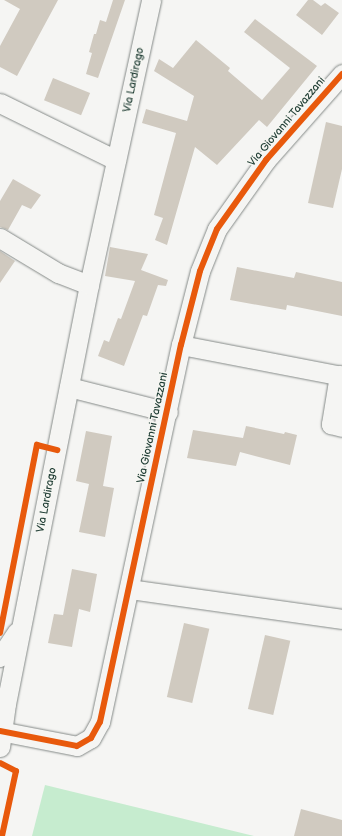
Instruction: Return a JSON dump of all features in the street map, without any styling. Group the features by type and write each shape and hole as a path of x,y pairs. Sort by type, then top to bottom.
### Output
{"street":[{"name":"Via Lardirago","path":"1,736 89,285 151,0"},
{"name":"Via Giovanni Tavazzani","path":"1,736 77,746 91,738 100,722 168,412 181,345 200,271 217,229 266,160 342,74"},
{"path":"0,103 116,160"},
{"path":"0,238 58,273 89,285"},
{"path":"181,345 340,376 330,424 342,426"},
{"name":"Via Giovanni Tavazzani","path":"69,387 168,412"},
{"path":"129,589 342,619"},
{"path":"0,656 22,624"}],"green space":[{"path":"45,785 254,836 32,836"}],"building":[{"path":"4,0 58,0 17,76 0,67 0,46 20,9"},
{"path":"113,0 125,0 98,78 86,74 92,53 89,52 100,20 106,22"},
{"path":"308,0 313,0 321,6 325,3 339,13 322,35 296,15"},
{"path":"255,19 317,66 267,127 259,120 217,165 195,147 167,245 155,240 163,218 154,215 176,133 142,123 146,109 187,121 194,96 154,71 159,59 173,68 196,40 230,68 228,71 262,100 290,68 244,32"},
{"path":"53,78 90,93 81,115 44,100"},
{"path":"326,122 342,126 342,169 333,208 308,203"},
{"path":"13,179 41,195 31,209 22,205 8,230 0,227 0,201"},
{"path":"110,247 148,254 141,270 168,280 166,286 158,285 147,316 143,315 124,366 98,356 104,340 109,342 118,318 121,319 135,281 105,276"},
{"path":"0,251 15,261 0,283"},
{"path":"237,267 294,278 296,272 342,282 342,316 287,305 286,310 230,300"},
{"path":"246,426 284,434 285,432 297,435 290,465 240,452 236,466 187,458 193,430 243,438"},
{"path":"86,431 112,436 103,486 114,488 105,537 79,532 89,484 76,481"},
{"path":"72,569 97,574 90,612 79,609 72,647 48,643 54,614 63,615"},
{"path":"184,623 209,629 192,703 167,697"},
{"path":"265,635 290,641 273,715 248,709"},
{"path":"301,809 342,820 342,836 294,836"}],"cycle path":[{"path":"0,731 77,746 91,738 100,722 181,345 200,271 217,229 266,160 342,74"},
{"path":"0,633 37,445 57,450"},
{"path":"0,763 16,771 2,836"}]}
